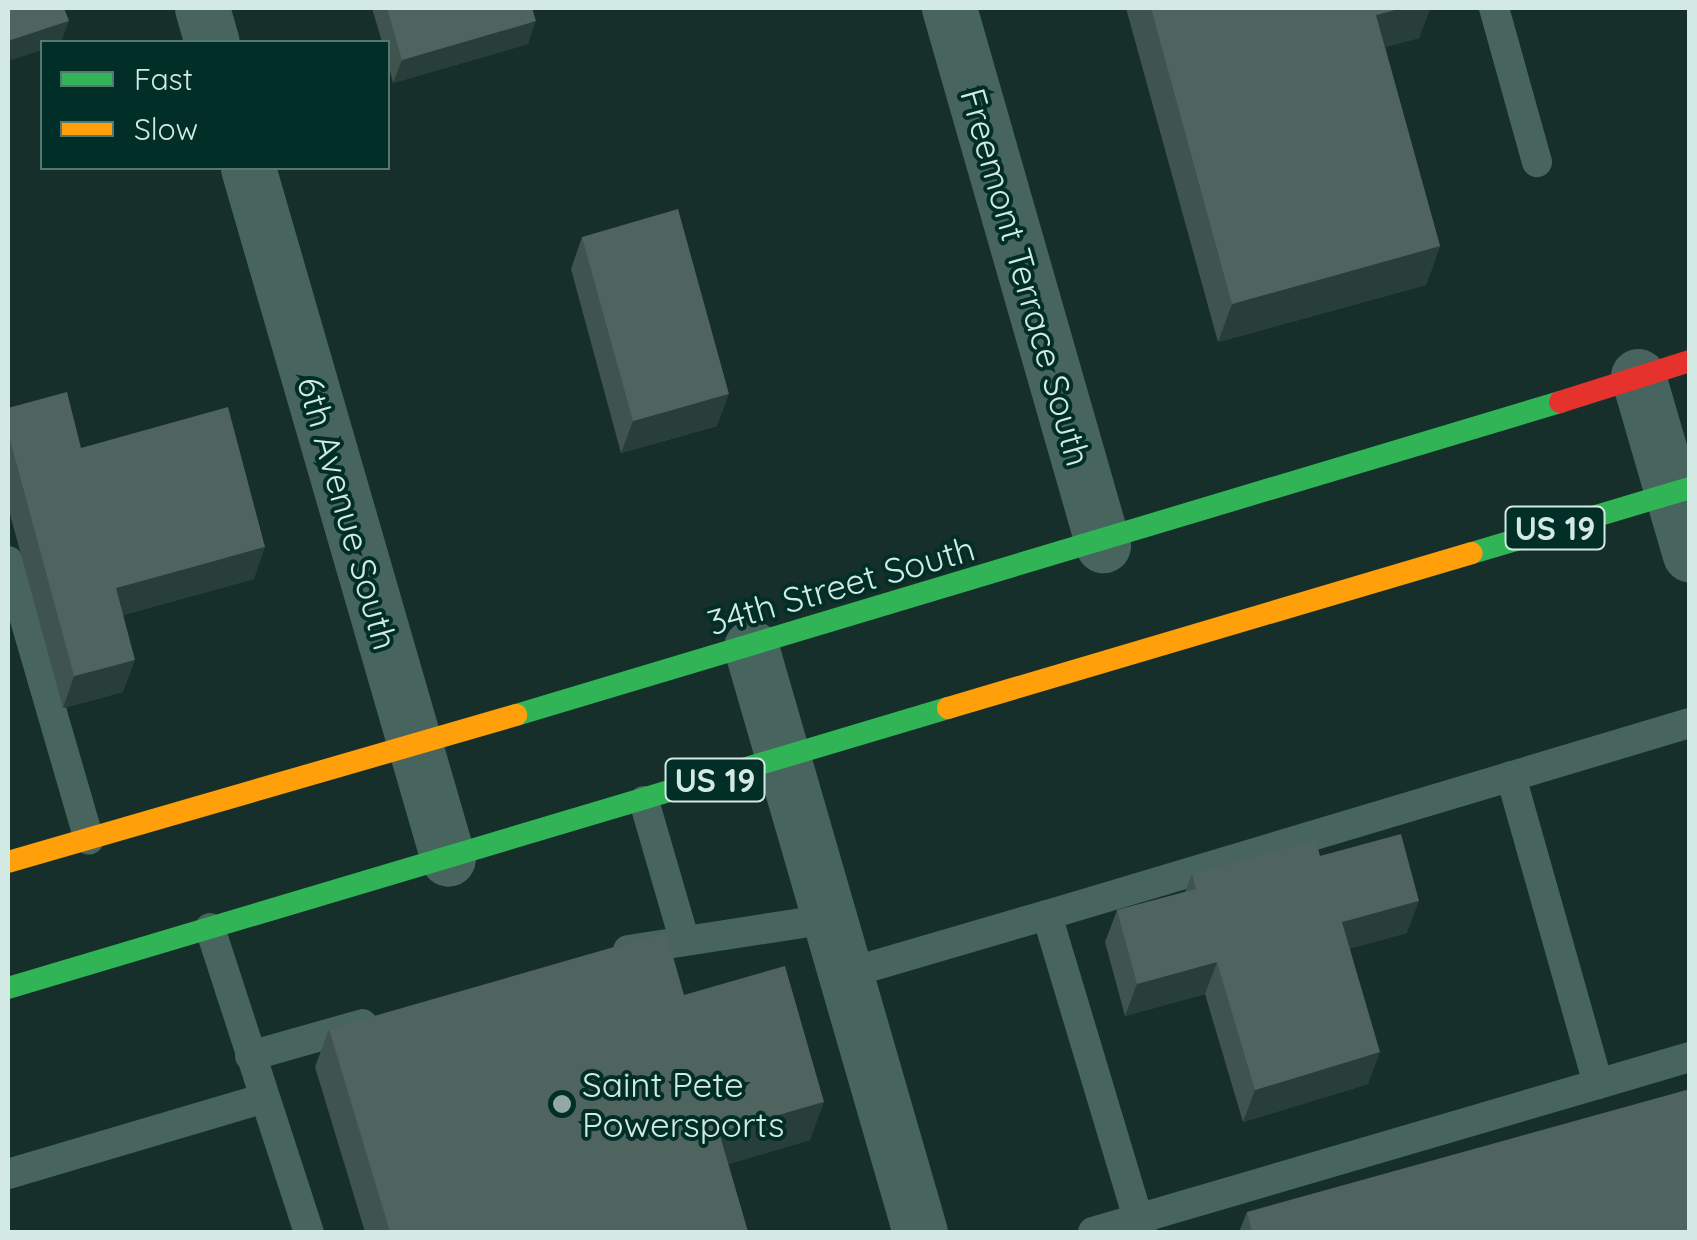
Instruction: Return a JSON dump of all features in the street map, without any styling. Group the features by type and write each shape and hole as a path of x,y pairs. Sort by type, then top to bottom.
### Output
{"highway":[{"name":"34th Street South","path":"8,862 1102,546 1690,361"},
{"name":"US 19","path":"8,988 1681,490"}],"street":[{"path":"202,8 211,40"},
{"name":"Freemont Terrace South","path":"949,8 1102,546"},
{"name":"6th Avenue South","path":"249,170 448,859"},
{"path":"1638,376 1681,490 1690,555"},
{"path":"750,647 920,1232"}],"lane":[{"path":"1494,8 1537,162"},
{"path":"8,561 90,839"},
{"path":"845,974 1690,723"},
{"path":"1511,776 1598,1084"},
{"path":"644,801 683,935"},
{"path":"1046,915 1140,1226"},
{"path":"589,961 683,935 830,919"},
{"path":"210,928 309,1232"},
{"path":"250,1056 400,1014"},
{"path":"1094,1232 1140,1226 1690,1057"},
{"path":"8,1174 264,1098"}],"building":[{"path":"8,8 64,8 69,21 8,41"},
{"path":"387,8 532,8 536,21 402,60"},
{"path":"1151,8 1402,8 1376,15 1440,246 1232,304"},
{"path":"678,209 729,394 633,421 582,237"},
{"path":"67,392 81,448 228,407 265,547 116,588 135,660 74,676 8,432 8,408"},
{"path":"1401,834 1419,901 1342,922 1380,1052 1255,1090 1217,962 1137,984 1117,910 1196,889 1192,874 1316,840 1320,856"},
{"name":"Saint Pete Powersports","path":"666,932 684,995 785,966 824,1102 719,1132 748,1232 390,1232 329,1029"},
{"path":"1690,1089 1690,1232 1252,1232 1247,1212"}],"traffic: fast":[{"path":"516,715 1560,402"},
{"path":"1472,553 1690,488"},
{"path":"8,988 948,708"}],"traffic: slow":[{"path":"948,708 1472,553"},
{"path":"8,862 516,715"}],"traffic: jam":[{"path":"1560,402 1690,361"}],"place":[{"name":"Saint Pete Powersports","path":"562,1104"}]}
